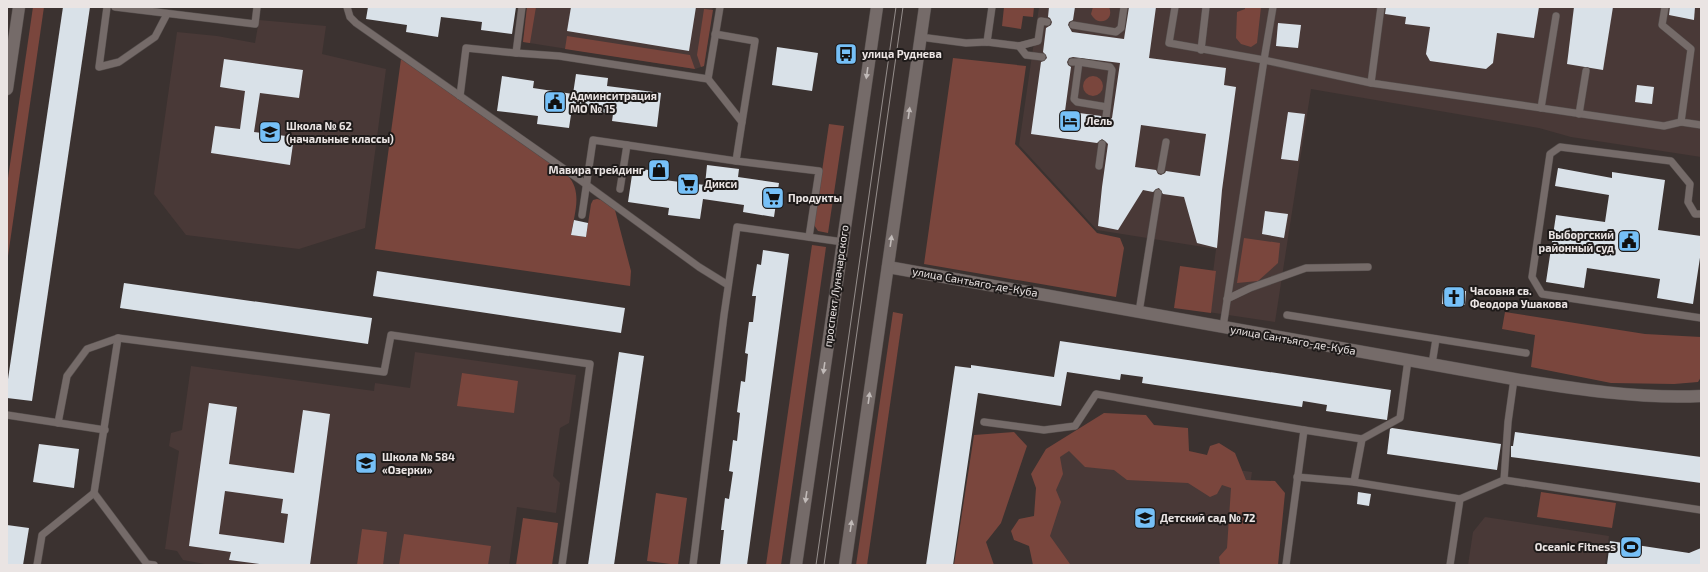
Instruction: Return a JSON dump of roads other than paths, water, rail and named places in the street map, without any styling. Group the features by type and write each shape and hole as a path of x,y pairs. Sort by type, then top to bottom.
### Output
{"main road":[{"path":"7,89 19,7"},
{"name":"проспект Луначарского","path":"796,565 877,7"},
{"path":"845,565 924,7"},
{"name":"улица Сантьяго-де-Куба","path":"888,267 1594,392 1658,396 1701,396"}],"lane":[{"path":"107,7 99,67 119,62 156,37 167,14"},
{"path":"115,7 254,24 257,7"},
{"path":"346,7 350,18 356,23 586,184 699,267 728,285"},
{"path":"516,53 522,7"},
{"path":"708,79 720,7"},
{"path":"987,42 992,7"},
{"path":"1072,25 1116,32 1121,28 1124,7"},
{"path":"1175,7 1169,44 1264,60 1371,83 1664,126 1681,122 1701,125"},
{"path":"1201,50 1206,7"},
{"path":"1223,327 1273,7"},
{"path":"1371,83 1381,7"},
{"path":"1665,7 1662,25 1691,49 1681,122"},
{"path":"1542,108 1556,16"},
{"path":"920,37 966,43 987,42 1019,46 1038,41 1041,21 1047,22"},
{"path":"715,34 755,41 736,161"},
{"path":"1019,46 1026,55 1042,57"},
{"path":"460,96 466,48 559,56 708,79 742,122"},
{"path":"1106,117 1112,70 1110,67 1076,62 1074,99 1076,102 1107,107"},
{"path":"1579,114 1586,71"},
{"path":"582,215 593,140 736,161 819,171 809,237"},
{"path":"1162,170 1166,142"},
{"path":"1099,166 1102,144"},
{"path":"620,189 627,145"},
{"path":"1701,214 1695,214 1688,202 1690,184 1671,161 1560,147 1550,154 1532,277 1542,294 1701,318"},
{"path":"1139,312 1158,193"},
{"path":"694,565 728,285 737,227 843,242"},
{"path":"1228,299 1250,288 1306,268 1368,267"},
{"path":"1287,314 1526,353"},
{"path":"58,423 67,376 87,349 118,338 384,372 391,335 590,364 562,565"},
{"path":"37,565 42,535 94,493 105,430 118,338"},
{"path":"1432,364 1436,339"},
{"path":"984,422 1044,430 1075,426 1096,394 1362,440 1400,418 1408,360"},
{"path":"1504,480 1508,422 1514,379"},
{"path":"7,415 105,430"},
{"path":"1286,565 1304,430"},
{"path":"1354,482 1362,440"},
{"path":"1297,477 1354,482 1460,499 1504,480 1701,510"},
{"path":"94,493 147,564 154,565"},
{"path":"1450,565 1460,499"}],"tram line":[{"path":"816,565 896,7"},
{"path":"824,565 903,7"}],"place":[{"name":"улица Руднева","path":"846,54"},
{"name":"Админситрация МО № 15","path":"555,102"},
{"name":"Лель","path":"1070,121"},
{"name":"Школа № 62 (начальные классы)","path":"270,132"},
{"name":"Мавира трейдинг","path":"659,170"},
{"name":"Дикси","path":"688,184"},
{"name":"Продукты","path":"773,198"},
{"name":"Выборгский районный суд","path":"1629,241"},
{"name":"Часовня св. Феодора Ушакова","path":"1454,297"},
{"name":"Школа № 584 «Озерки»","path":"366,463"},
{"name":"Детский сад № 72","path":"1145,518"},
{"name":"Oceanic Fitness","path":"1631,547"}]}
